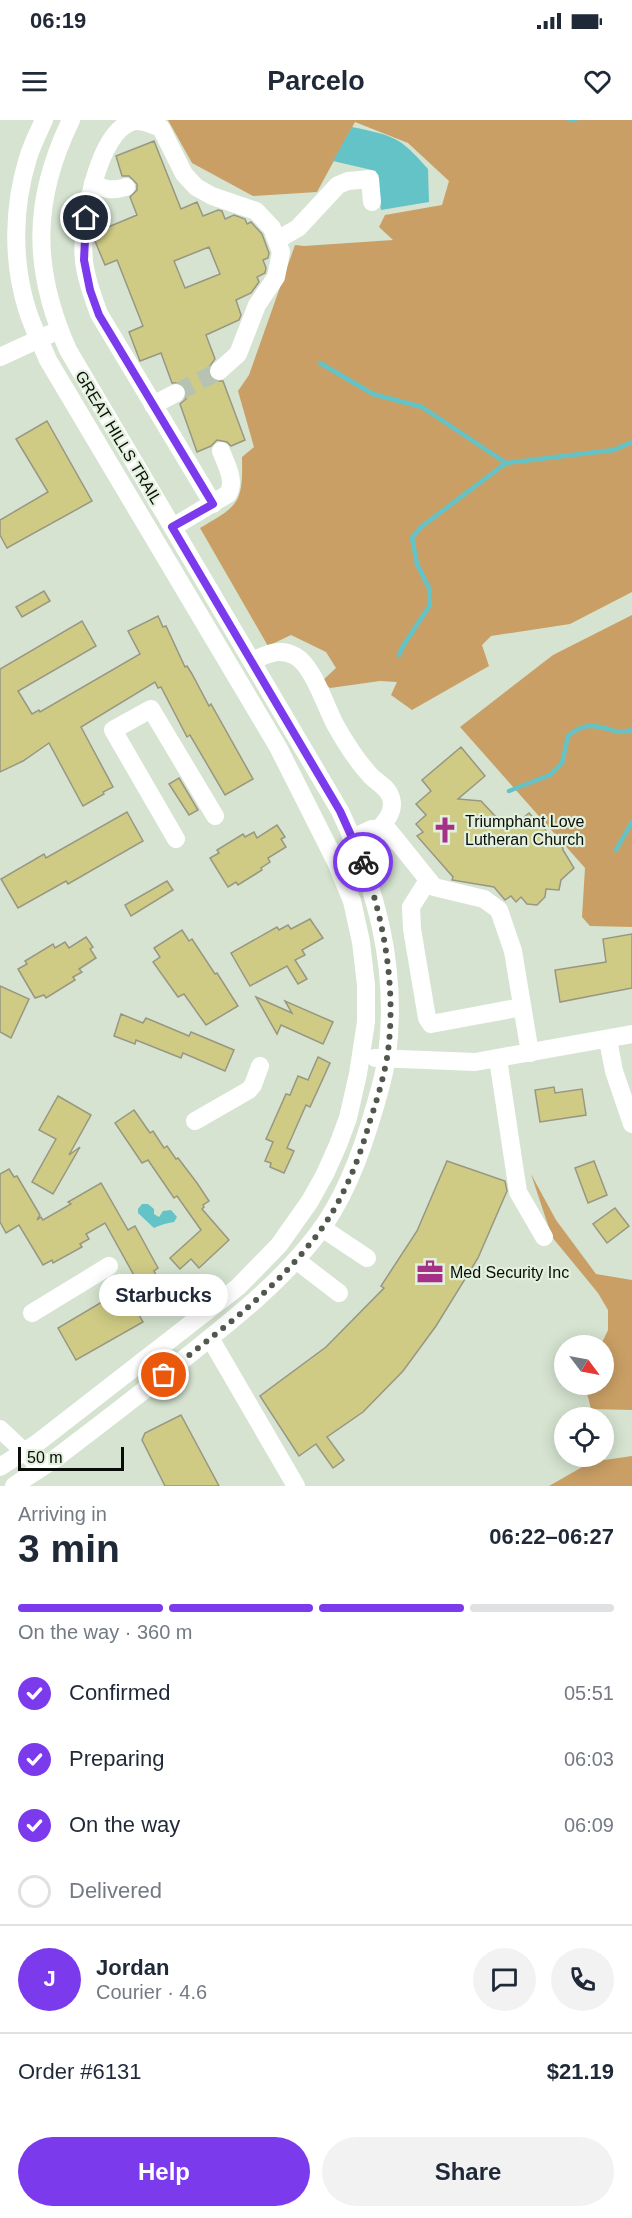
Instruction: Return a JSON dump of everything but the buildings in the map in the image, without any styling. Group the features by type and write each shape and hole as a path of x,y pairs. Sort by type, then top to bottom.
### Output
{"street":[{"name":"GREAT HILLS TRAIL","path":"0,1467 238,1287 290,1230 326,1174 348,1118 366,1022 366,985 361,942 352,901 336,862 278,747 48,360 24,299 18,269 16,230 28,158 44,120"},
{"name":"GREAT HILLS TRAIL","path":"14,1486 53,1460 210,1338 252,1303 310,1245 354,1170 368,1129 387,1058 390,1018 386,951 372,887 353,838 340,811 68,350 59,330 43,268 42,213 47,182 71,120"},
{"path":"213,504 99,315 90,290 84,260 86,218 93,183 114,134 137,120 161,128 184,174 196,187 213,196 256,211 272,228 281,252 276,277 257,305 238,354 219,370"},
{"path":"277,240 298,228 338,185 348,181 370,179 372,202"},
{"path":"93,183 104,189 116,190 126,187"},
{"path":"0,357 59,330"},
{"path":"153,405 176,393"},
{"path":"172,527 213,504 228,494 232,488 231,477 221,451"},
{"path":"252,661 278,651 296,656 312,675 336,726 371,776 386,789 391,797 393,809 378,830"},
{"path":"176,839 113,730 151,709 215,816"},
{"path":"353,838 372,829 389,831 434,887 484,899 500,910 513,951 530,1053"},
{"path":"428,880 411,908 413,940 427,1018 431,1024 522,1007"},
{"path":"361,1056 475,1062 632,1034"},
{"path":"608,1040 614,1071 632,1124"},
{"path":"498,1059 518,1192 544,1237"},
{"path":"195,1121 249,1090 260,1066"},
{"path":"322,1228 368,1258"},
{"path":"290,1230 310,1245"},
{"path":"296,1260 339,1293"},
{"path":"32,1313 109,1266"},
{"path":"210,1338 296,1486"},
{"path":"0,1428 41,1467"}],"shaded area":[{"path":"168,120 632,120 632,592 570,624 491,636 482,645 489,666 412,710 391,695 397,682 380,681 330,688 322,681 336,668 326,652 291,635 268,646 200,528 223,514 236,502 241,485 242,457 254,447 238,391 249,375 295,245 393,240 379,227 385,215 442,205 449,181 408,143 355,122 317,192 253,196 192,163"},
{"path":"632,615 632,927 590,926 582,917 585,868 460,727 553,655"},
{"path":"531,1174 556,1220 596,1274 632,1280 632,1410 590,1407 588,1395 614,1395 614,1335 606,1335 608,1330 608,1310 598,1293 552,1237"},
{"path":"632,1456 632,1486 549,1486 582,1467 614,1467 614,1459"}],"water":[{"path":"352,127 395,139 410,150 428,169 429,202 381,210 376,171 333,161"},
{"path":"142,1204 148,1204 154,1209 154,1214 159,1217 163,1211 171,1210 177,1217 174,1222 154,1228 138,1213"}],"waterway":[{"path":"570,120 576,120"},
{"path":"320,363 373,394 422,407 506,463"},
{"path":"399,655 430,605 429,588 417,564 412,538 421,527 506,463 614,450 632,442"},
{"path":"509,791 550,775 562,763 568,736 578,729 590,726 620,732 632,730"},
{"path":"616,850 632,822"}],"tunnel":[{"path":"176,393 219,371"}],"way so far":[{"path":"164,1375 252,1303 310,1245 325,1224 354,1170 376,1103 387,1058 390,1018 389,975 382,928 363,862"}],"place":[{"name":"Triumphant Love Lutheran Church","path":"445,830"},
{"name":"Med Security Inc","path":"430,1272"},
{"name":"Starbucks","path":"164,1375"}],"route":[{"path":"86,218 84,260 90,290 99,315 213,504 172,527 340,811 363,862"}]}
